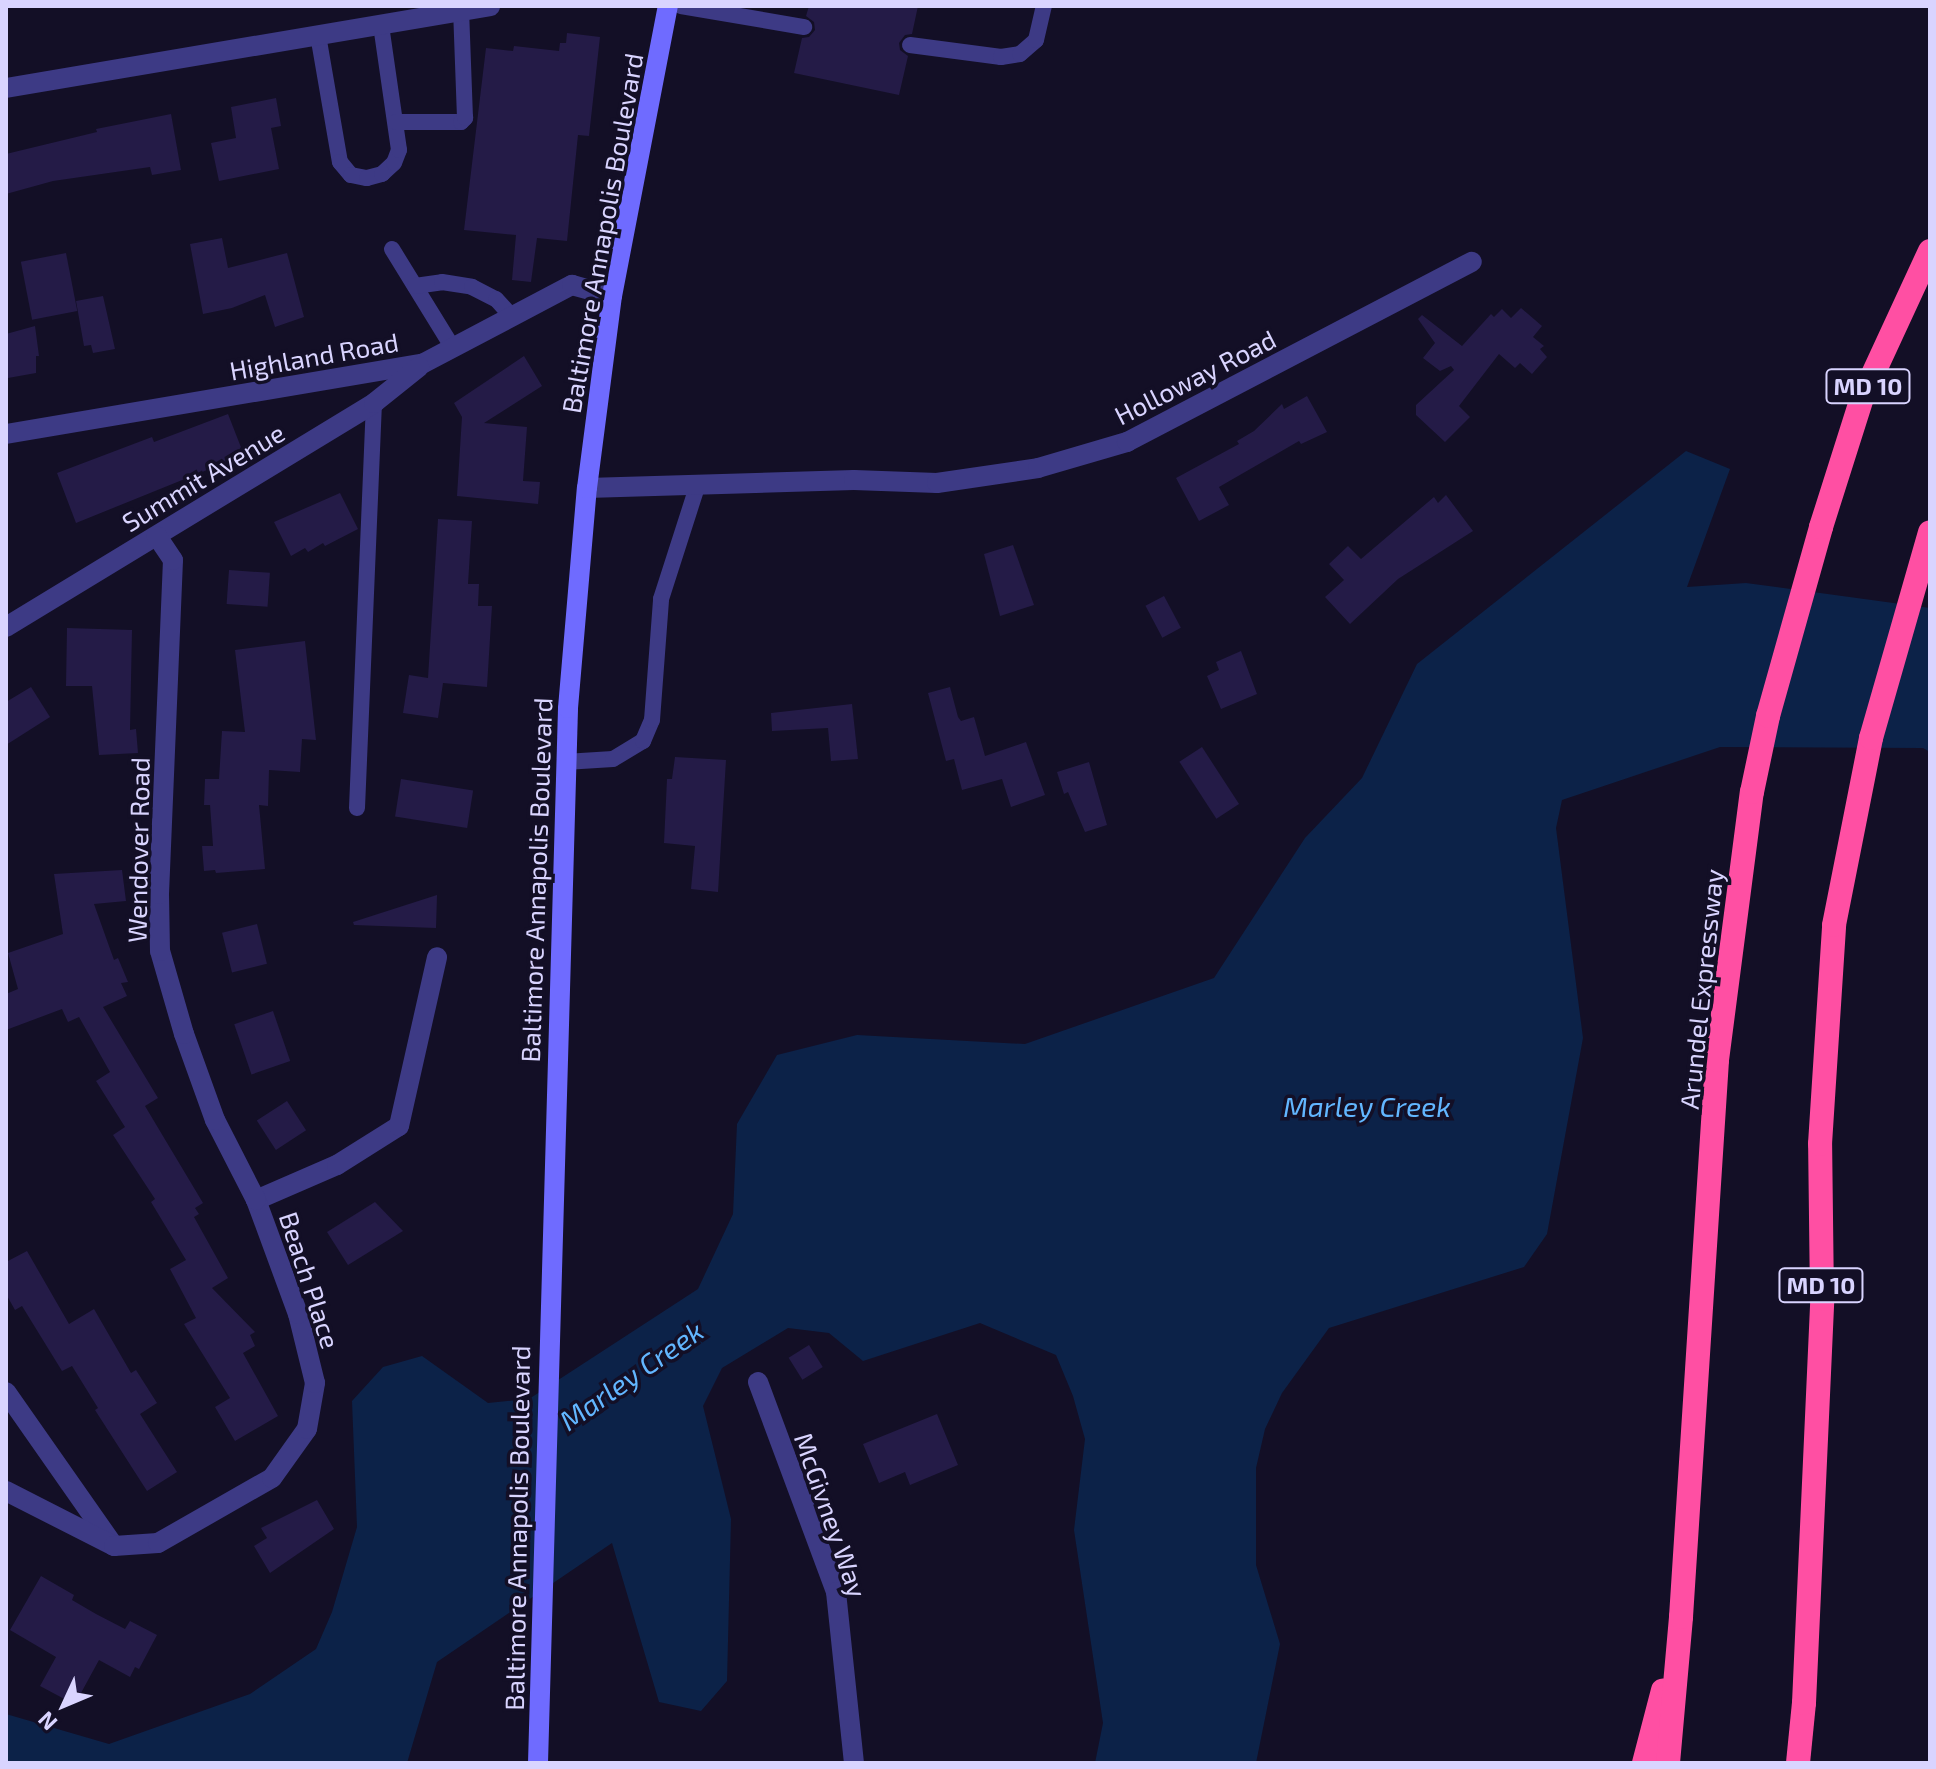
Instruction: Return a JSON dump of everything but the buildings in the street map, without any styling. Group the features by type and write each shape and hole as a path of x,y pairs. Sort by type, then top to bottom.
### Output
{"highway":[{"name":"Arundel Expressway","path":"1668,1763 1681,1617 1717,1060 1752,792 1768,716 1821,527 1862,398 1930,251"},
{"name":"MD 10","path":"1798,1763 1804,1703 1822,1299 1820,1144 1834,925 1855,808 1891,658 1929,534"},
{"path":"1644,1763 1681,1617"}],"main road":[{"name":"Baltimore Annapolis Boulevard","path":"538,1763 565,762 587,488 612,296 668,6"}],"street":[{"path":"6,88 490,6"},
{"name":"Holloway Road","path":"587,488 854,480 937,483 1038,468 1127,442 1472,262"},
{"name":"Highland Road","path":"6,434 422,364 572,285 612,296"},
{"name":"Summit Avenue","path":"6,627 374,403 422,364"},
{"name":"Wendover Road","path":"157,536 173,560 159,894 160,951 215,1120 256,1200"},
{"path":"256,1200 337,1165 399,1126 437,957"},
{"name":"Beach Place","path":"114,1546 158,1543 272,1478 307,1429 315,1383 298,1314 256,1200"},
{"name":"McGivney Way","path":"758,1382 836,1592 854,1763"},
{"path":"6,1392 114,1546"},
{"path":"6,1491 114,1546"}],"lane":[{"path":"681,6 804,27"},
{"path":"910,45 1001,57 1020,54 1036,40 1044,6"},
{"path":"396,122 461,122 465,118 461,11"},
{"path":"318,35 340,162 351,175 367,178 382,174 394,163 399,150 381,25"},
{"path":"392,249 453,348"},
{"path":"415,286 442,282 472,287 496,299 512,317"},
{"path":"357,808 374,403"},
{"path":"565,762 613,759 643,741 652,720 661,599 698,484"}],"water":[{"name":"Marley Creek","path":"1686,451 1730,469 1687,587 1746,583 1930,608 1930,752 1923,748 1720,747 1562,800 1556,828 1583,1038 1547,1234 1524,1267 1329,1328 1282,1393 1265,1429 1256,1468 1256,1565 1280,1644 1256,1763 1095,1763 1103,1723 1074,1530 1085,1439 1073,1396 1056,1355 980,1323 863,1361 829,1333 788,1328 722,1368 703,1406 731,1519 727,1681 701,1711 659,1702 612,1543 437,1662 407,1763 6,1763 6,1714 109,1744 250,1694 316,1649 332,1612 357,1527 352,1401 383,1367 422,1356 488,1403 529,1399 698,1289 733,1214 737,1124 777,1055 857,1035 1025,1044 1214,978 1305,838 1362,778 1417,664"}]}
